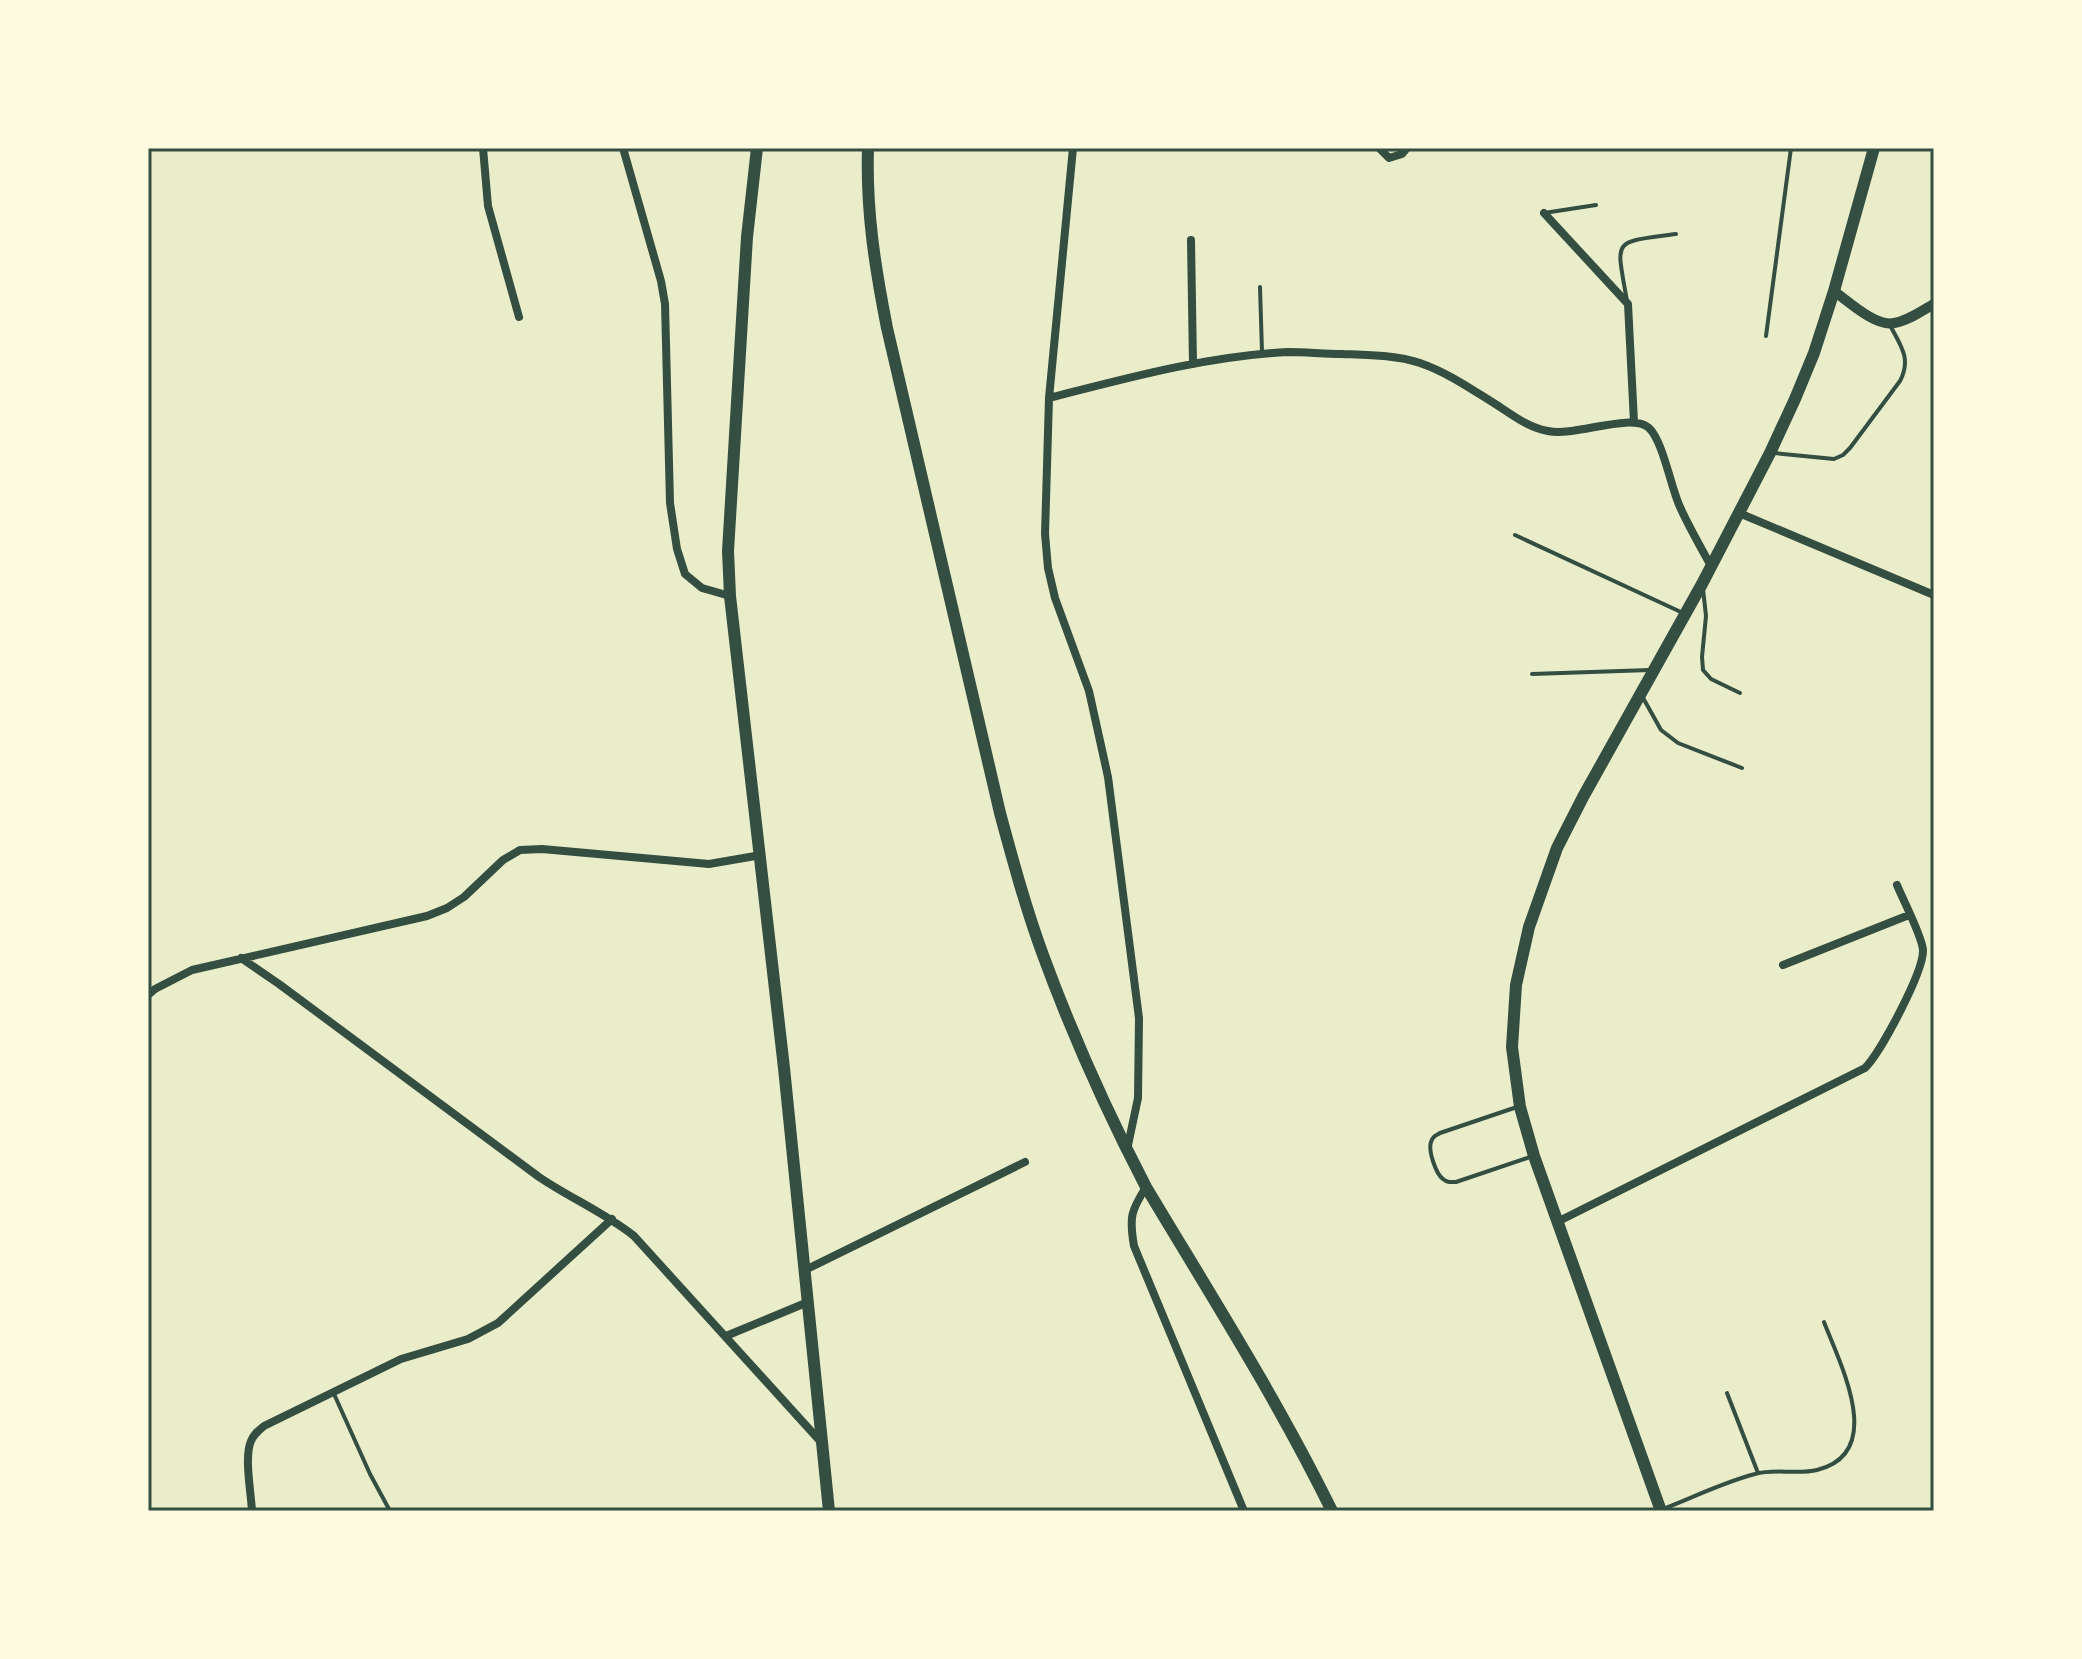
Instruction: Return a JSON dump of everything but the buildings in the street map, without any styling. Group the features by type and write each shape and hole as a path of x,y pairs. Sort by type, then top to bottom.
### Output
{"main road":[{"path":"757,148 747,237 729,536 730,596 761,855 829,1511"},
{"path":"868,148 872,249 887,328 1000,813 1043,956 1084,1056 1146,1187 1268,1392 1332,1511"},
{"path":"1661,1510 1557,1222 1520,1107 1512,1047 1516,985 1529,927 1557,848 1739,513 1770,453 1814,353 1874,148"}],"street":[{"path":"483,148 488,206 519,317"},
{"path":"623,148 665,304 670,503 677,549 685,574 702,588 730,596"},
{"path":"1073,148 1049,398 1045,534 1055,598 1089,691 1108,777 1139,1018 1138,1098 1127,1150"},
{"path":"1379,148 1389,158 1402,154 1407,148"},
{"path":"1544,213 1628,304 1634,422"},
{"path":"1191,240 1193,364"},
{"path":"1834,291 1877,321 1890,325 1934,304"},
{"path":"1049,398 1193,364 1262,354 1290,352 1382,356 1418,362 1448,374 1528,425 1549,432 1571,433 1634,422 1649,427 1659,445 1680,508 1711,566"},
{"path":"1739,513 1934,595"},
{"path":"148,995 192,970 427,916 464,897 503,860 520,850 542,849 709,864 761,855"},
{"path":"1557,1222 1865,1068 1879,1051 1922,961 1921,941 1897,885"},
{"path":"1783,965 1909,915"},
{"path":"241,958 539,1177 612,1219 634,1236 822,1442"},
{"path":"805,1270 1025,1162"},
{"path":"1146,1187 1134,1206 1130,1224 1134,1246 1244,1511"},
{"path":"252,1511 248,1454 249,1443 255,1433 401,1359 468,1339 498,1323 612,1219"},
{"path":"726,1336 808,1302"}],"lane":[{"path":"1766,336 1791,148"},
{"path":"1544,213 1596,205"},
{"path":"1628,304 1619,257 1624,243 1676,234"},
{"path":"1260,287 1262,354"},
{"path":"1770,453 1824,460 1843,455 1850,448 1905,372 1903,351 1890,325"},
{"path":"1515,535 1685,614"},
{"path":"1702,584 1706,616 1703,670 1711,679 1740,693"},
{"path":"1532,674 1653,670"},
{"path":"1641,694 1661,730 1678,743 1742,768"},
{"path":"1520,1107 1440,1133 1430,1143 1431,1151 1438,1173 1448,1182 1534,1156"},
{"path":"1661,1510 1758,1473 1816,1470 1839,1461 1852,1444 1855,1420 1850,1391 1824,1322"},
{"path":"333,1392 390,1511"},
{"path":"1727,1393 1758,1473"}]}
